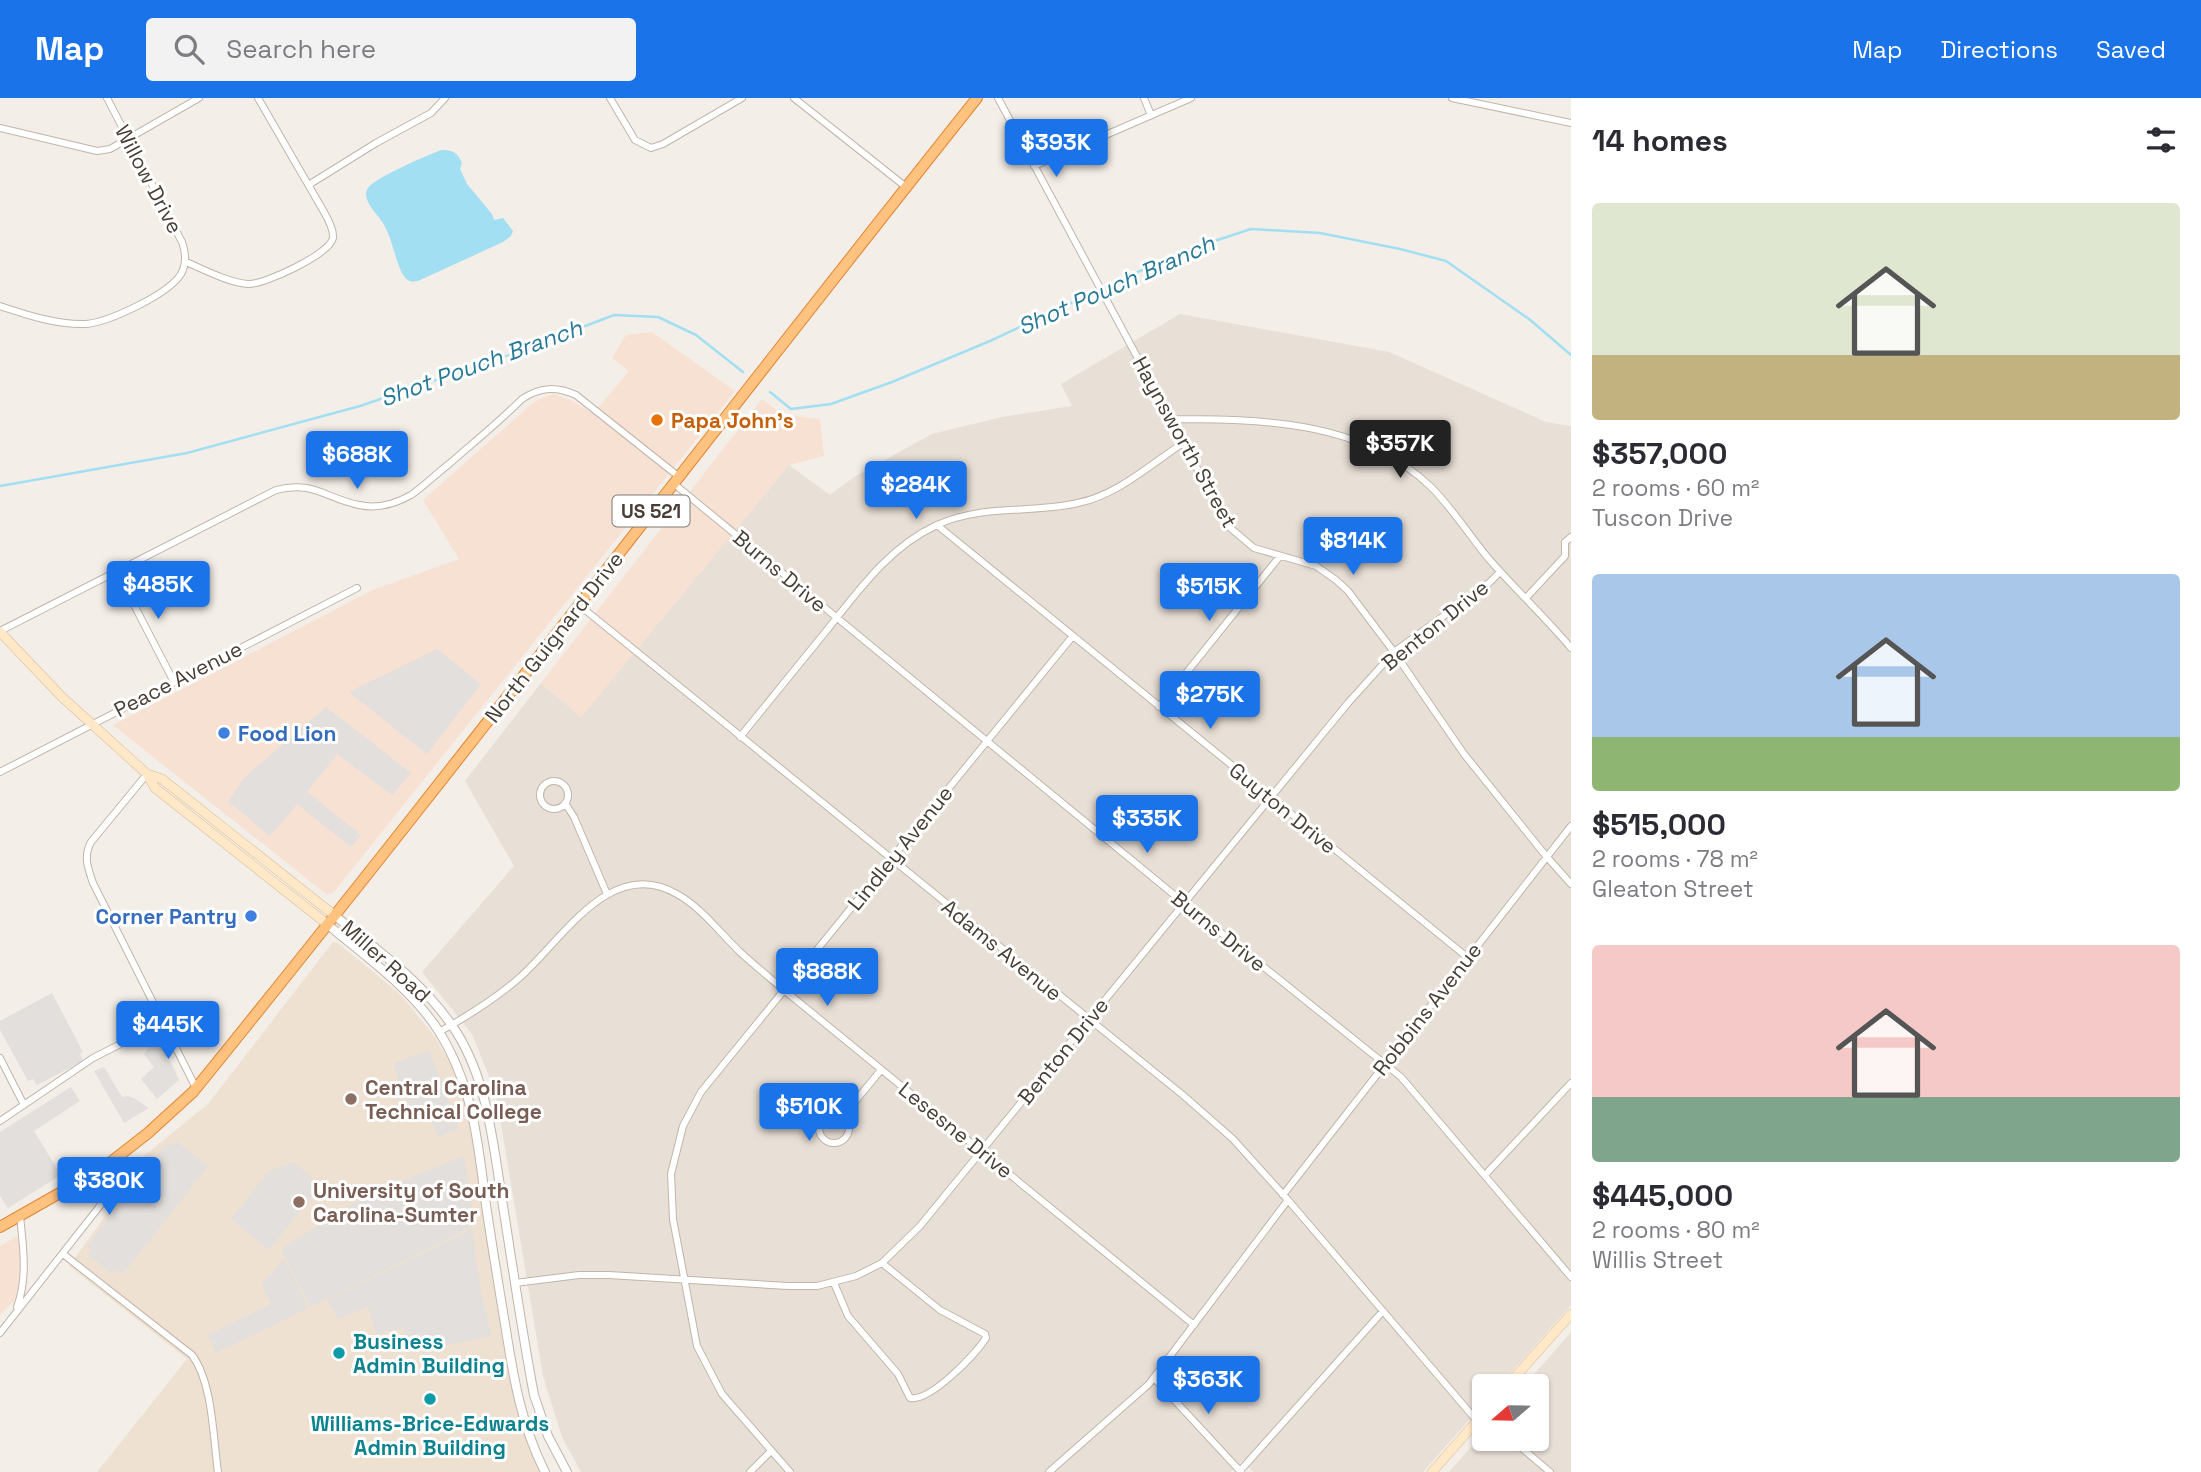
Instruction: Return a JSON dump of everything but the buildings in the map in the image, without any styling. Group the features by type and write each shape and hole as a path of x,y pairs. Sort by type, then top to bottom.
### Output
{"highway":[{"name":"North Guignard Drive","path":"20,1216 102,1169 148,1133 197,1088 978,98"},
{"name":"US 521","path":"0,1227 20,1216"}],"main road":[{"name":"Miller Road","path":"1,635 90,724 147,774 156,788 327,924"},
{"name":"Miller Road","path":"147,774 162,779 334,915"},
{"path":"1518,1374 1571,1314"},
{"path":"1432,1472 1472,1427"}],"street":[{"name":"Willow Drive","path":"0,306 49,320 92,323 125,310 163,290 180,276 186,262 182,242 107,98"},
{"path":"0,128 97,151 110,149 199,98"},
{"path":"186,262 230,279 253,284 267,281 325,250 333,239 332,231 310,184 258,98"},
{"path":"310,184 431,113 445,98"},
{"path":"610,98 635,140 651,148 663,144 742,98"},
{"path":"794,98 906,187"},
{"name":"Haynsworth Street","path":"998,98 1228,526 1254,548 1316,566 1348,591 1394,652 1464,754 1571,884"},
{"path":"1144,98 1151,115"},
{"path":"1034,166 1191,98"},
{"path":"1451,98 1571,123"},
{"name":"Burns Drive","path":"1,635 257,498 287,487 313,488 350,503 370,507 388,505 422,486 532,392 557,388 576,395 837,618 1413,1089 1571,1277"},
{"path":"1170,419 1296,425 1334,433 1368,445 1417,475 1432,488 1500,572 1571,648"},
{"path":"740,737 895,551 937,525 984,512 1051,508 1091,499 1118,487 1183,443"},
{"name":"Guyton Drive","path":"937,525 1468,957"},
{"path":"1526,598 1568,557 1565,542 1571,537"},
{"path":"1159,707 1280,556"},
{"path":"117,572 174,681"},
{"name":"Benton Drive","path":"515,1283 579,1275 803,1287 834,1283 882,1264 905,1243 1348,703 1394,652 1489,583 1500,572"},
{"name":"Peace Avenue","path":"0,772 357,588"},
{"name":"Adams Avenue","path":"579,605 1233,1139 1383,1311 1472,1405"},
{"name":"Lindley Avenue","path":"790,1472 732,1407 713,1380 697,1346 671,1200 673,1165 683,1126 701,1092 1072,637"},
{"path":"147,774 90,842 86,864 93,883 197,1088"},
{"path":"565,803 558,808 545,805 540,797 542,788 548,782 561,783 567,790 565,803 574,817 607,894"},
{"name":"Robbins Avenue","path":"1049,1472 1142,1392 1154,1378 1384,1064 1571,825"},
{"name":"Lesesne Drive","path":"439,1032 517,980 586,910 607,894 636,885 653,885 674,892 693,906 784,990 1194,1325"},
{"name":"Miller Road","path":"334,915 402,971 437,1006 452,1025 474,1067 484,1098 534,1395 547,1433 567,1472"},
{"name":"Miller Road","path":"327,924 391,977 423,1010 439,1032 461,1073 476,1127 497,1283 516,1392 545,1472"},
{"path":"0,1121 93,1058 164,1022"},
{"path":"0,1058 24,1105"},
{"path":"843,1116 881,1070"},
{"path":"1485,1175 1571,1083"},
{"path":"833,1113 843,1116 849,1128 845,1138 836,1143 825,1141 819,1132 821,1121 826,1115 833,1113"},
{"path":"0,1333 106,1197 113,1161"},
{"path":"14,1316 21,1298 24,1269 20,1216"},
{"path":"63,1254 192,1355 198,1364 209,1406 218,1472"},
{"path":"834,1283 848,1315 898,1374 907,1396 919,1398 930,1393 977,1351 986,1338 985,1334 947,1314 882,1264"},
{"path":"1154,1378 1240,1472 1383,1311"},
{"path":"750,1472 771,1451"},
{"path":"1525,1451 1550,1472"}],"shaded area":[{"path":"1180,314 1389,352 1546,422 1571,426 1571,1305 1510,1374 1472,1374 1472,1417 1423,1472 1253,1472 1242,1461 1231,1472 581,1472 562,1437 543,1376 496,1094 472,1034 422,972 514,866 465,781 541,683 581,717 789,465 830,495 854,477 932,434 1002,417 1072,406 1061,384"},
{"path":"652,332 735,391 333,893 326,894 113,725 373,590 459,559 423,500 534,402 553,394 573,401 593,414 629,371 612,358 626,335"},
{"path":"762,399 781,414 820,419 824,456 789,465 581,717 541,683"},
{"path":"437,649 481,684 427,754 349,692"},
{"path":"326,707 411,773 392,795 337,754 307,792 361,835 351,847 297,804 270,836 228,801 246,776"},
{"name":"University of South Carolina-Sumter","path":"333,942 338,943 400,994 435,1037 462,1092 471,1129 513,1381 543,1472 97,1472 187,1359 69,1266 119,1197 123,1173 208,1104"},
{"path":"52,993 83,1052 80,1054 83,1061 37,1085 33,1079 28,1081 0,1030 0,1021"},
{"path":"157,1037 179,1080 157,1099 141,1079 154,1067 144,1054"},
{"path":"429,1050 459,1129 438,1137 425,1103 410,1108 393,1064"},
{"path":"104,1067 122,1097 134,1098 149,1108 124,1123 94,1071"},
{"path":"71,1087 80,1101 34,1131 61,1175 8,1208 0,1196 0,1132"},
{"path":"176,1141 208,1166 123,1274 117,1269 113,1274 88,1255 92,1250 87,1246 167,1143 172,1146"},
{"path":"464,1156 473,1220 467,1222 469,1228 310,1307 281,1249 367,1195"},
{"path":"294,1162 320,1186 269,1250 231,1219 269,1171"},
{"path":"472,1229 481,1292 491,1336 409,1353 404,1328 376,1334 368,1306 338,1319 327,1300"},
{"path":"17,1236 21,1254 17,1298 0,1315 0,1246"},
{"path":"284,1258 308,1308 216,1353 208,1335 271,1304 262,1285"},
{"path":"1571,1332 1571,1472 1449,1472 1472,1446 1472,1451 1549,1451 1549,1374 1534,1374"}],"water":[{"path":"441,150 456,154 462,163 460,169 467,184 494,220 503,218 513,231 503,242 418,281 410,281 401,271 387,231 368,202 366,193 372,184 380,179"}],"waterway":[{"name":"Shot Pouch Branch","path":"770,392 791,409 831,404 990,341 1181,252 1251,229 1320,233 1446,261 1529,319 1571,355"},
{"name":"Shot Pouch Branch","path":"0,486 187,453 360,406 515,353 614,315 658,317 696,335 743,372"}],"place":[{"name":"Papa John's","path":"657,420"},
{"name":"Food Lion","path":"224,733"},
{"name":"Corner Pantry","path":"251,916"},
{"name":"Central Carolina Technical College","path":"351,1099"},
{"name":"University of South Carolina-Sumter","path":"299,1202"},
{"name":"Business Admin Building","path":"339,1353"},
{"name":"Williams-Brice-Edwards Admin Building","path":"430,1399"}]}
